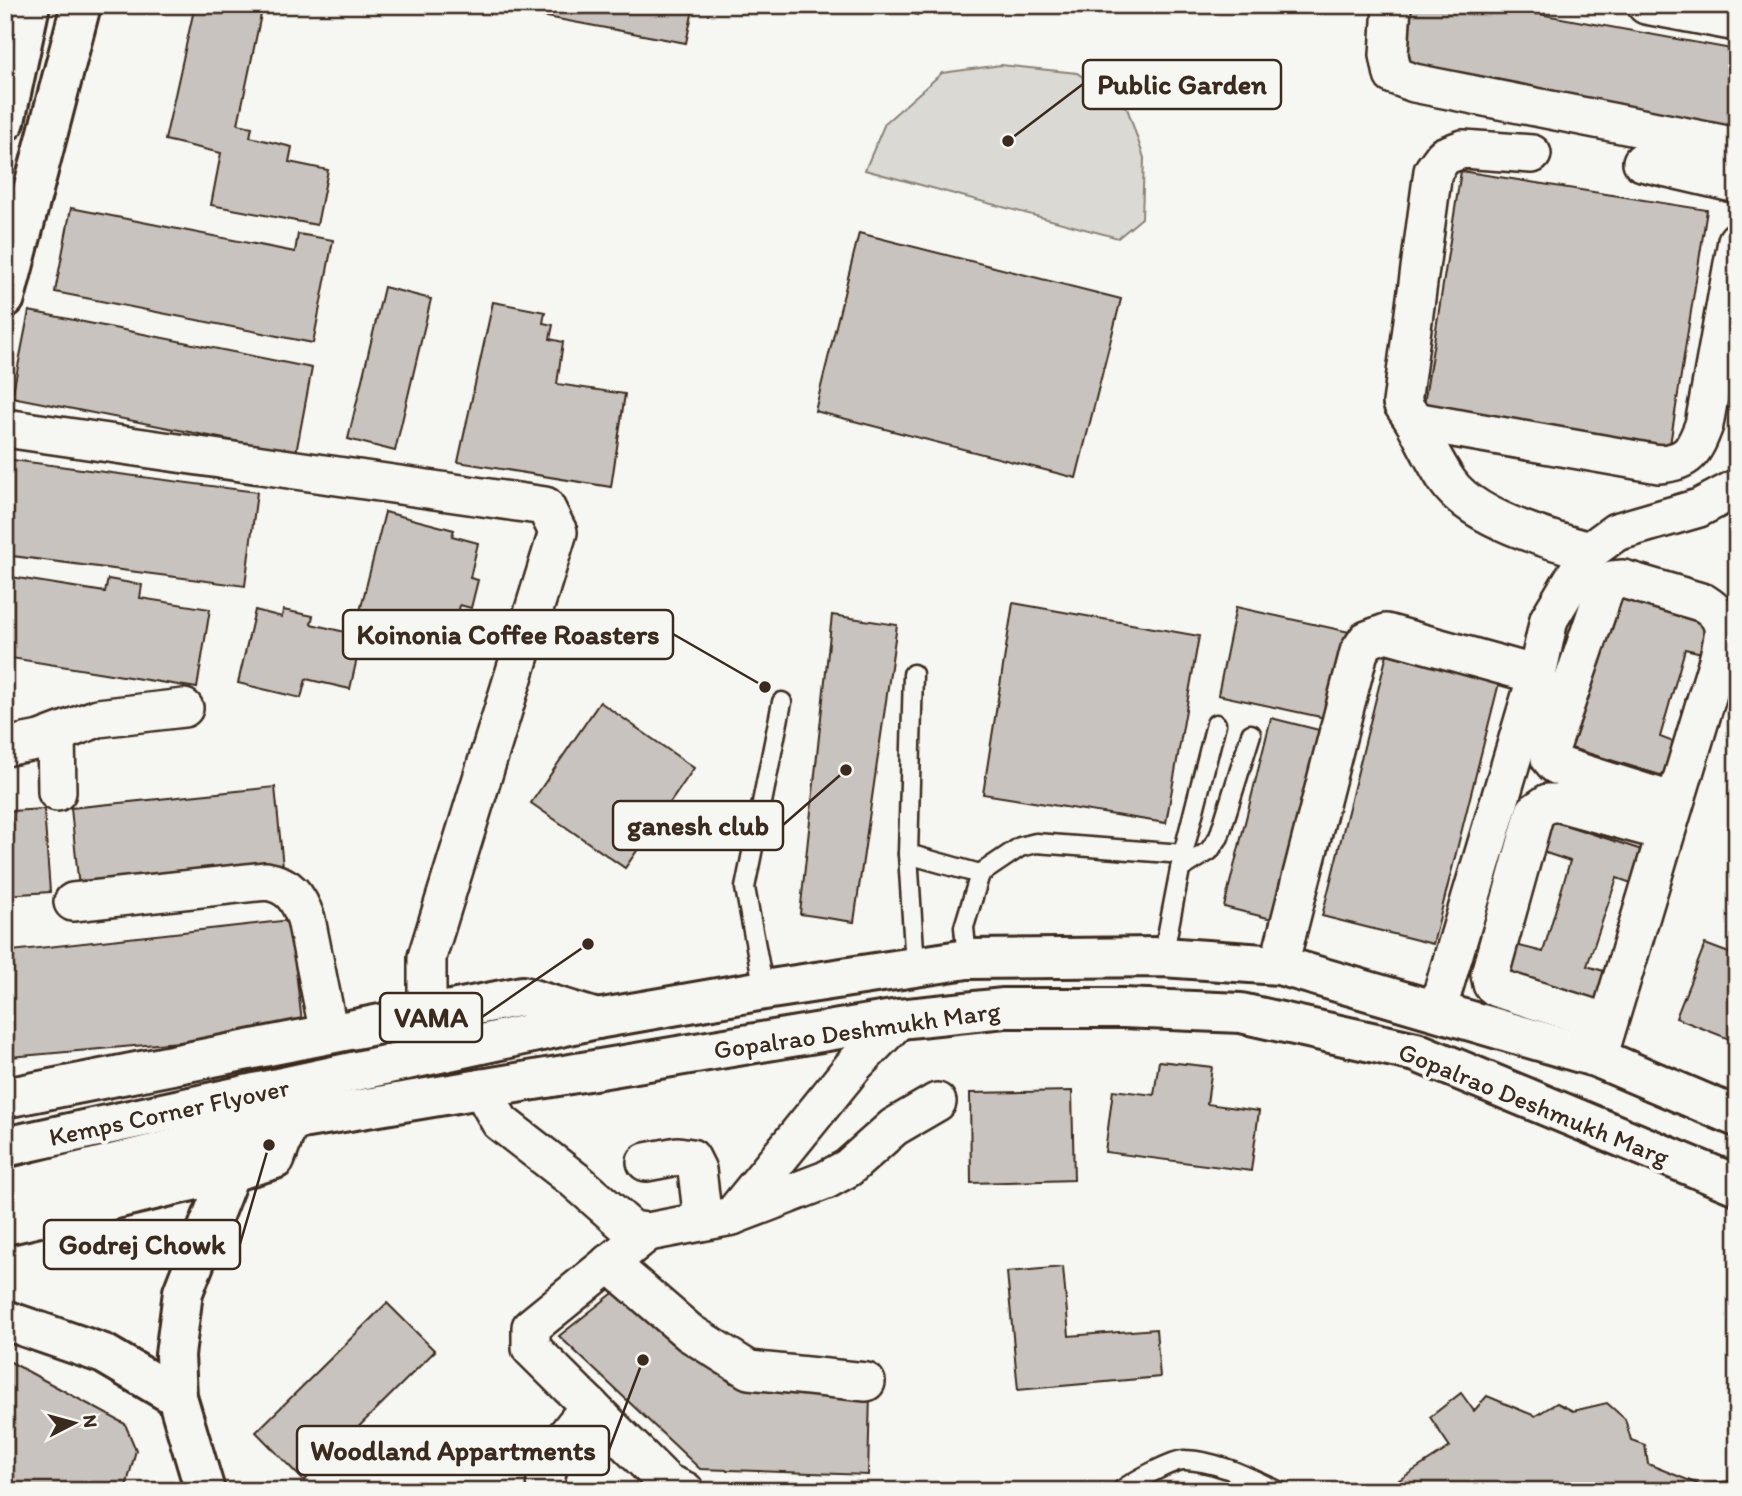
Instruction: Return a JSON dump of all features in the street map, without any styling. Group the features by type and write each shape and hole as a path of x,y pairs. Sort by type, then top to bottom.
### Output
{"main road":[{"path":"5,298 81,5"},
{"path":"5,121 19,29"},
{"name":"Gopalrao Deshmukh Marg","path":"333,1077 597,1019 915,966 967,959 1163,957 1279,965 1437,1011 1603,1041 1737,1117"},
{"path":"6,1097 522,996 597,1019"},
{"name":"Gopalrao Deshmukh Marg","path":"289,1121 898,1019 1004,1008 1123,1008 1241,1013 1416,1052 1737,1185"},
{"name":"Kemps Corner Flyover","path":"5,1147 333,1077"},
{"name":"Kemps Corner Flyover","path":"5,1190 225,1154 289,1121"},
{"path":"5,1225 225,1154"},
{"path":"205,1491 177,1397 175,1355 183,1292 225,1154"},
{"path":"5,1320 104,1354 177,1397"}],"street":[{"path":"1392,5 1389,55 1393,75 1414,83 1737,147"},
{"path":"1646,5 1737,22"},
{"path":"1532,154 1463,149 1444,156 1433,171 1402,403 1448,483 1473,507 1548,539 1590,551"},
{"path":"1642,162 1737,184"},
{"path":"1414,421 1659,464 1683,458 1694,450 1704,425 1737,241"},
{"path":"5,428 545,506 558,532 427,957 427,1016"},
{"path":"1699,508 1737,461"},
{"path":"1437,1011 1537,675 1549,619 1590,551 1616,532 1699,508 1737,488"},
{"path":"1623,579 1704,603 1716,610 1724,625 1721,649 1603,1041 1492,984 1490,974 1535,812 1548,803 1559,803 1670,817 1556,765 1550,758 1550,747 1606,585 1612,580 1623,579"},
{"path":"1279,965 1359,652 1367,640 1386,633 1537,675"},
{"path":"5,747 56,735 98,718 184,708"},
{"path":"56,735 57,792"},
{"path":"73,902 266,881 279,883 291,890 300,902 306,919 329,1034"},
{"path":"718,1218 898,1019"},
{"path":"481,1088 500,1122 576,1181 632,1230 648,1232 718,1218 826,1180 848,1168 894,1127 937,1102"},
{"path":"646,1162 678,1156 691,1158 718,1218"},
{"path":"648,1232 531,1327 529,1339 531,1348 667,1483 685,1491"},
{"path":"610,1263 690,1333 749,1370 866,1381"},
{"path":"547,1491 544,1480 547,1465 590,1406"}],"lane":[{"path":"913,674 908,854 915,966"},
{"path":"764,990 744,888 782,702"},
{"path":"1163,957 1182,861 1216,724"},
{"path":"967,959 964,927 980,874 1020,847 1036,843 1182,861 1209,851 1219,837 1251,734"},
{"path":"908,854 980,874"},
{"path":"1121,1491 1182,1459 1224,1467 1278,1491"}],"shaded area":[{"path":"1001,65 1077,73 1127,108 1144,158 1142,218 1118,238 865,170 885,123 942,73"}],"building":[{"path":"195,5 263,5 238,124 252,127 250,137 292,147 289,162 328,170 317,225 211,205 221,153 165,140"},
{"path":"483,5 694,5 686,43"},
{"path":"894,5 922,5 917,15"},
{"path":"1408,5 1490,5 1737,50 1737,128 1398,67"},
{"path":"1461,171 1707,210 1669,451 1423,411"},
{"path":"71,208 295,252 298,234 333,240 313,343 55,292"},
{"path":"859,233 1121,299 1076,478 815,411"},
{"path":"384,287 431,299 395,451 348,439"},
{"path":"493,302 545,312 543,323 553,325 550,339 563,342 557,384 625,394 611,487 458,462"},
{"path":"29,311 312,368 296,453 12,397"},
{"path":"5,459 257,492 245,586 5,555"},
{"path":"385,512 454,530 452,536 478,543 470,578 478,580 471,608 460,605 454,631 435,626 433,637 358,619"},
{"path":"5,576 105,592 108,579 142,585 140,598 210,609 197,688 5,657"},
{"path":"1612,588 1712,621 1702,653 1685,649 1660,737 1676,743 1667,777 1561,745"},
{"path":"1013,603 1199,636 1166,823 983,794"},
{"path":"1236,607 1354,633 1335,720 1218,695"},
{"path":"255,610 282,617 283,610 313,616 311,624 362,636 350,689 306,679 301,698 238,683"},
{"path":"832,615 897,625 854,922 800,914"},
{"path":"1387,654 1499,683 1433,944 1322,916"},
{"path":"600,702 694,768 625,868 531,803"},
{"path":"1271,718 1319,730 1272,919 1224,907"},
{"path":"275,787 283,867 79,888 71,808"},
{"path":"44,809 50,892 5,895 5,825 12,825 11,811"},
{"path":"1553,821 1654,854 1643,887 1617,878 1587,966 1617,975 1606,1006 1500,975 1512,944 1543,952 1570,861 1543,852"},
{"path":"5,909 13,909 12,951 290,920 303,1031 5,1056"},
{"path":"1705,944 1737,956 1737,1042 1676,1018"},
{"path":"1159,1061 1212,1067 1207,1104 1259,1111 1251,1171 1105,1152 1113,1090 1154,1095"},
{"path":"1072,1091 1074,1180 971,1183 970,1093"},
{"path":"1063,1267 1069,1336 1156,1329 1160,1377 1018,1390 1007,1272"},
{"path":"617,1290 731,1383 870,1393 868,1475 700,1469 559,1336"},
{"path":"387,1303 435,1351 304,1481 256,1432"},
{"path":"5,1359 125,1424 136,1450 125,1491 5,1491"},
{"path":"1461,1393 1474,1411 1487,1396 1535,1416 1557,1403 1573,1411 1607,1403 1625,1419 1631,1440 1645,1445 1648,1464 1700,1485 1737,1480 1737,1491 1405,1491 1399,1480 1450,1447 1430,1417"}],"place":[{"name":"Public Garden","path":"1008,141"},
{"name":"Koinonia Coffee Roasters","path":"765,687"},
{"name":"ganesh club","path":"846,770"},
{"name":"VAMA","path":"588,944"},
{"name":"Godrej Chowk","path":"269,1145"},
{"name":"Woodland Appartments","path":"643,1360"}]}
